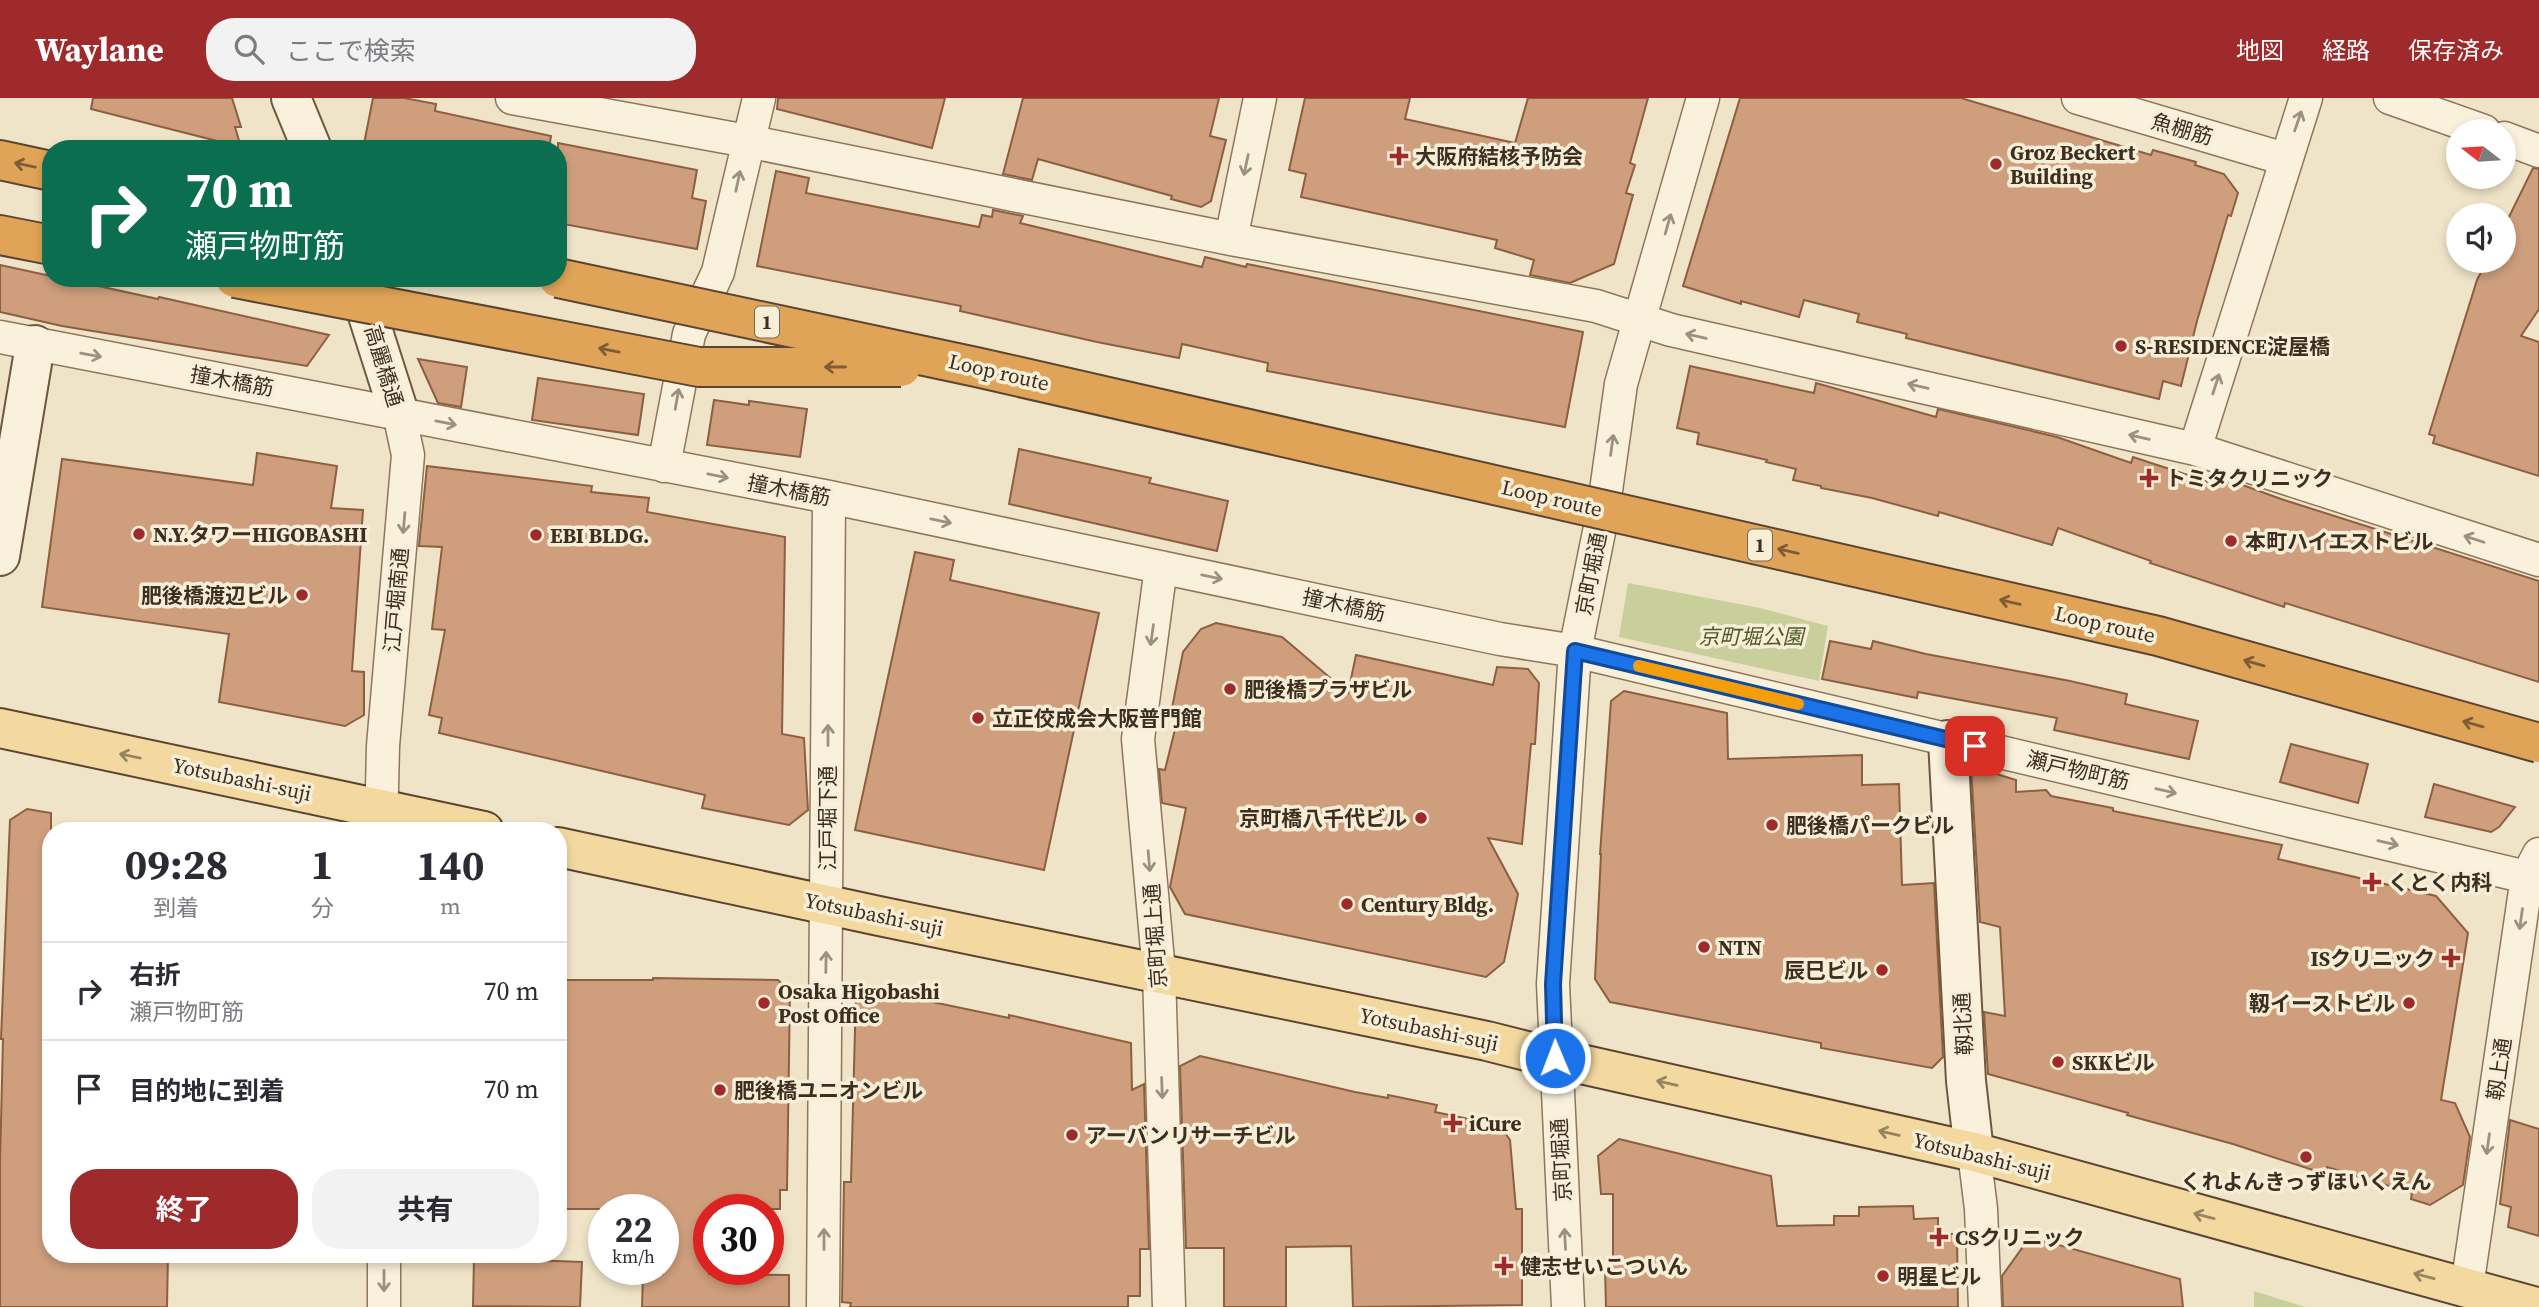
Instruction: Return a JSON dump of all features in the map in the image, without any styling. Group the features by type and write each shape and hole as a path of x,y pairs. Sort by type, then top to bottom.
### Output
{"highway":[{"path":"0,160 42,169"},
{"path":"0,236 42,243"},
{"name":"Loop route","path":"567,280 976,367 2158,636 2539,743"},
{"path":"282,287 699,367 976,367"}],"main road":[{"name":"Yotsubashi-suji","path":"0,728 381,820 400,822"},
{"name":"Yotsubashi-suji","path":"567,849 1487,1041 1974,1152 2536,1307"}],"street":[{"path":"291,98 309,140"},
{"path":"512,98 747,141 1231,239 1596,306 1671,330 2195,449 2539,560"},
{"path":"664,466 689,334 718,272 759,98"},
{"path":"1231,239 1260,98"},
{"name":"京町堀通","path":"1568,1307 1553,984 1575,651 1603,512 1620,384 1703,98"},
{"name":"魚棚筋","path":"2078,98 2285,159"},
{"path":"2195,449 2306,98"},
{"path":"2390,98 2450,119"},
{"path":"2516,142 2539,150"},
{"name":"高麗橋通","path":"359,287 399,413 408,455"},
{"path":"0,556 18,341"},
{"name":"撞木橋筋","path":"18,341 829,497 1500,639 1575,651"},
{"name":"江戸堀南通","path":"381,820 383,746 408,455"},
{"name":"江戸堀下通","path":"824,1307 829,497"},
{"name":"京町堀上通","path":"1161,567 1138,739 1159,972 1169,1307"},
{"name":"瀬戸物町筋","path":"1575,651 1948,740 2535,870"},
{"name":"靱北通","path":"1948,740 1966,1081 1981,1209 1985,1307"},
{"name":"靱上通","path":"2467,1287 2535,870"},
{"path":"384,1263 384,1307"}],"green space":[{"name":"京町堀公園","path":"1628,583 1760,608 1828,626 1819,681 1619,637"},
{"path":"2254,1291 2305,1307 2254,1307"}],"building":[{"path":"93,98 232,98 241,127 235,127 239,140 213,140 91,109"},
{"path":"373,98 404,98 436,104 435,111 551,136 550,140 365,140"},
{"path":"778,98 945,98 932,148 777,109"},
{"path":"1023,98 1219,98 1210,136 1226,140 1211,201 1201,207 1171,199 1172,196 1038,159 1032,180 1003,174"},
{"path":"1305,98 1410,98 1405,119 1515,143 1528,98 1648,98 1630,163 1635,165 1626,193 1633,195 1614,264 1570,283 1530,275 1534,260 1495,248 1497,240 1301,197 1306,174 1289,170"},
{"path":"1740,98 1961,98 2151,155 2153,150 2196,162 2195,165 2224,174 2238,193 2231,216 2228,215 2181,386 2163,381 2159,399 1906,338 1907,334 1857,322 1859,314 1804,300 1799,317 1741,301 1741,304 1683,286"},
{"path":"567,145 697,170 692,198 706,201 697,249 567,225"},
{"path":"2533,168 2539,169 2539,309 2521,336 2539,342 2539,476 2433,443 2435,436 2429,434 2481,273 2516,273 2516,203"},
{"path":"776,171 809,178 806,193 979,227 982,215 992,217 993,210 1023,216 1020,223 1202,267 1205,257 1246,267 1247,264 1583,332 1565,427 1267,371 1268,363 1182,344 1179,358 1097,342 960,311 961,306 757,266"},
{"path":"0,265 42,274 42,287 103,287 329,335 307,366 62,326 0,312"},
{"path":"418,359 467,367 461,407 438,403"},
{"path":"1690,366 1814,393 1816,383 1936,417 1938,409 2057,437 2131,463 2133,457 2215,484 2218,476 2281,499 2539,581 2539,682 2285,603 2284,607 2150,563 2151,561 2058,528 2052,545 1939,512 1938,516 1793,480 1796,469 1697,444 1699,433 1677,428"},
{"path":"538,378 644,394 638,435 532,420"},
{"path":"714,400 749,405 749,401 807,409 800,457 707,445"},
{"path":"1019,449 1151,478 1149,483 1228,501 1217,551 1009,504"},
{"path":"257,453 337,466 331,508 363,510 352,671 364,672 364,715 345,726 219,702 229,634 42,607 62,459 253,485"},
{"path":"427,466 592,486 591,492 649,498 647,512 785,537 782,734 804,738 808,810 789,825 702,808 705,795 439,733 442,718 429,715 445,630 432,629 442,547 419,546"},
{"name":"立正佼成会大阪普門館","path":"915,552 954,560 950,580 1099,613 1044,870 855,830"},
{"path":"1216,623 1282,637 1348,693 1356,655 1493,685 1497,667 1528,669 1539,683 1535,744 1531,744 1522,844 1488,838 1518,894 1504,962 1486,977 1185,914 1170,887 1186,808 1162,803 1159,769 1165,770 1178,717 1172,708 1183,652 1201,629"},
{"path":"1830,641 1871,649 1873,641 2127,694 2125,704 2198,721 2189,759 2054,730 2057,718 1918,692 1917,698 1822,679"},
{"path":"1624,691 1727,713 1728,759 1862,755 1862,785 1899,784 1902,885 1934,883 1943,1057 1932,1068 1821,1048 1821,1043 1610,1002 1595,979 1600,854 1611,701"},
{"path":"2291,744 2368,764 2358,803 2280,782"},
{"path":"1971,766 2016,780 2016,792 2046,790 2051,796 2113,808 2113,811 2282,845 2278,859 2436,896 2468,933 2441,1100 2455,1103 2470,1137 2463,1185 2430,1205 2411,1199 2412,1193 2327,1167 2325,1174 2233,1144 1988,1074 1984,1012 2005,1016 2000,927 1980,922"},
{"path":"2434,784 2515,807 2499,827 2491,832 2425,817"},
{"path":"27,809 51,813 51,822 42,822 42,1263 168,1263 167,1307 0,1307 1,1039 10,820"},
{"path":"567,980 778,980 790,991 787,1190 780,1190 780,1194 693,1194 693,1285 784,1285 784,1275 789,1275 789,1307 642,1307 643,1285 679,1285 679,1194 588,1194 588,1209 567,1209"},
{"path":"875,990 1009,1018 1009,1015 1131,1043 1132,1090 1144,1084 1149,1249 1140,1249 1140,1296 1128,1296 1128,1307 850,1307 851,1303 842,1302 844,1182 851,1182 856,992"},
{"path":"1200,1056 1355,1092 1388,1098 1388,1095 1437,1105 1435,1112 1488,1123 1503,1130 1510,1140 1516,1209 1522,1209 1522,1305 1353,1307 1351,1246 1286,1247 1286,1307 1224,1307 1224,1248 1186,1248 1180,1066"},
{"path":"2510,1120 2539,1129 2539,1236 2508,1227 2511,1207 2500,1204"},
{"path":"1619,1139 1771,1176 1777,1226 1834,1225 1834,1216 1859,1216 1859,1207 1913,1206 1914,1219 1938,1218 1938,1234 1957,1234 1958,1307 1606,1307 1605,1269 1613,1269 1613,1194 1601,1194 1598,1156"},
{"path":"2030,1237 2180,1279 2183,1307 2003,1307 2002,1276"},
{"path":"582,1262 580,1307 473,1306 474,1263"}],"slow traffic":[{"path":"1639,666 1798,704"}],"place":[{"name":"大阪府結核予防会","path":"1399,156"},
{"name":"Groz Beckert Building","path":"1996,164"},
{"name":"S-RESIDENCE淀屋橋","path":"2121,346"},
{"name":"トミタクリニック","path":"2149,478"},
{"name":"N.Y.タワーHIGOBASHI","path":"139,534"},
{"name":"EBI BLDG.","path":"536,535"},
{"name":"本町ハイエストビル","path":"2231,541"},
{"name":"肥後橋渡辺ビル","path":"302,595"},
{"name":"肥後橋プラザビル","path":"1230,689"},
{"name":"立正佼成会大阪普門館","path":"978,718"},
{"name":"京町橋八千代ビル","path":"1421,818"},
{"name":"肥後橋パークビル","path":"1772,825"},
{"name":"くとく内科","path":"2372,882"},
{"name":"Century Bldg.","path":"1347,904"},
{"name":"NTN","path":"1704,947"},
{"name":"ISクリニック","path":"2451,958"},
{"name":"辰巳ビル","path":"1882,970"},
{"name":"Osaka Higobashi Post Office","path":"764,1003"},
{"name":"靱イーストビル","path":"2409,1003"},
{"name":"SKKビル","path":"2058,1062"},
{"name":"肥後橋ユニオンビル","path":"720,1090"},
{"name":"iCure","path":"1453,1123"},
{"name":"アーバンリサーチビル","path":"1072,1135"},
{"name":"くれよんきっずほいくえん","path":"2306,1157"},
{"name":"CSクリニック","path":"1939,1237"},
{"name":"健志せいこついん","path":"1504,1266"},
{"name":"明星ビル","path":"1883,1276"}],"route":[{"path":"1555,1058 1553,984 1575,651 1975,746"}]}
